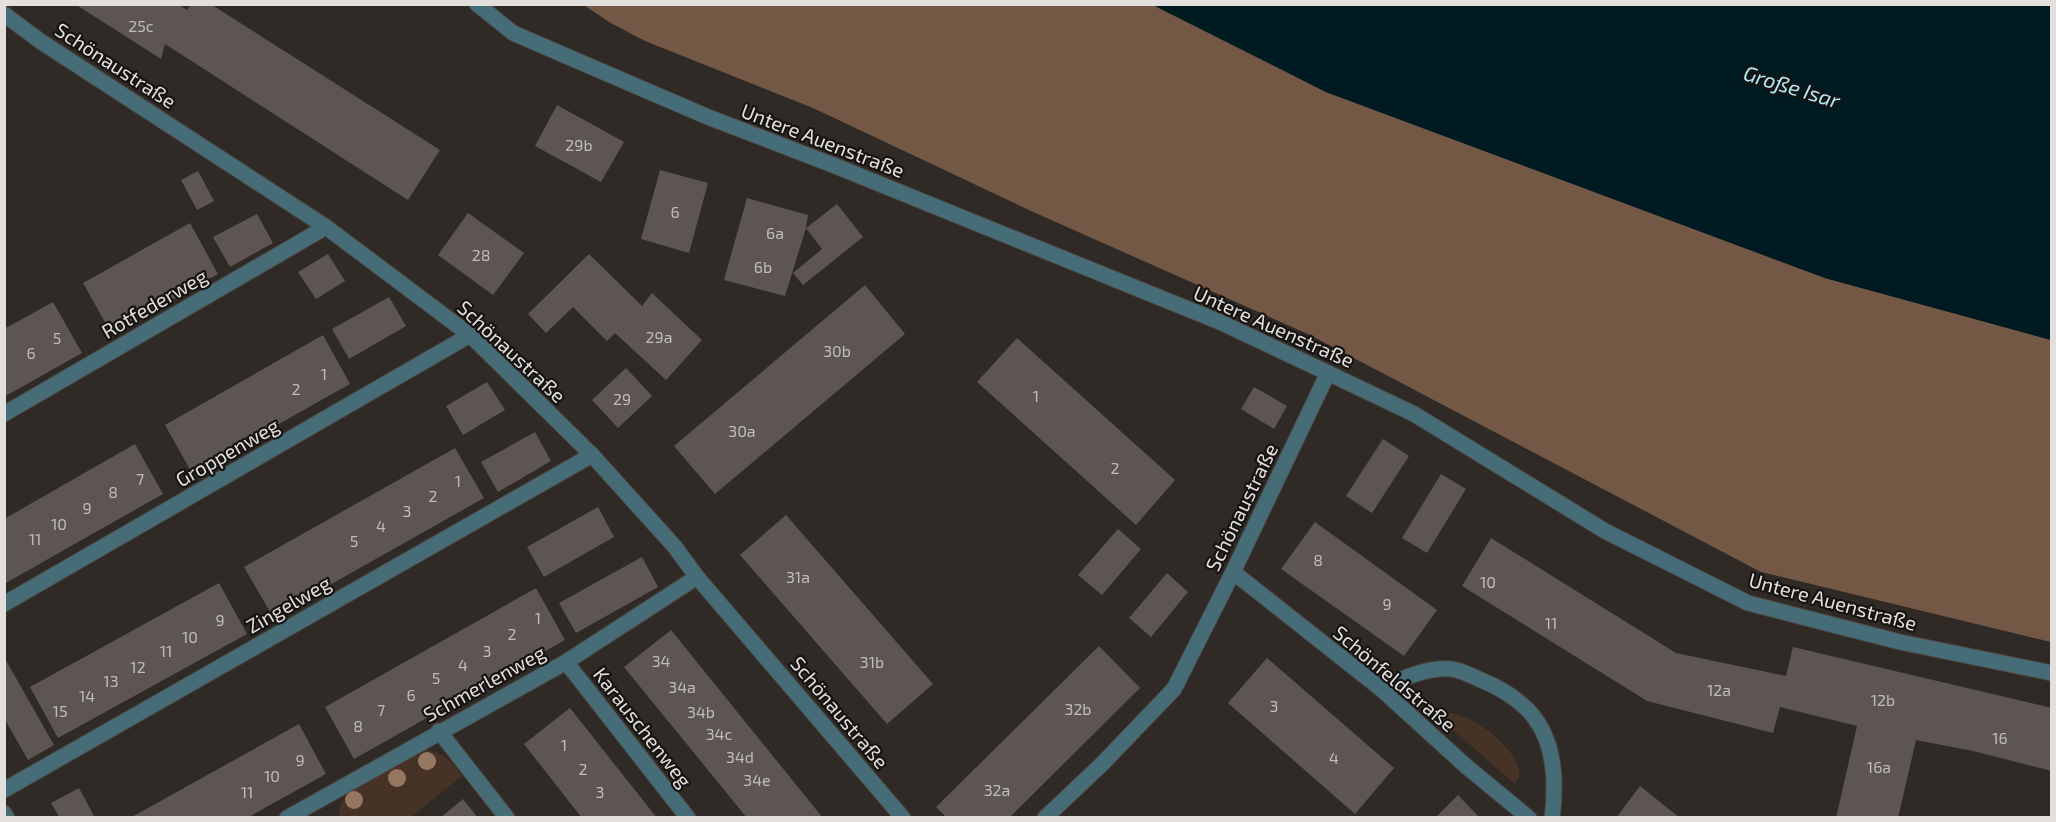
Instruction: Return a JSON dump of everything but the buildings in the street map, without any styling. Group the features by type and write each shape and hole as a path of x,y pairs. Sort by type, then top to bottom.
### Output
{"street":[{"name":"Untere Auenstraße","path":"477,4 513,33 708,117 833,165 1220,322 1414,414 1605,531 1748,603 1900,642 2052,673"},
{"name":"Schönaustraße","path":"4,14 40,41 326,227 470,335 592,455 675,547 697,577 903,818"},
{"name":"Rotfederweg","path":"4,414 326,227"},
{"name":"Groppenweg","path":"4,604 470,335"},
{"name":"Schönaustraße","path":"1045,818 1104,763 1174,689 1233,573 1328,373"},
{"name":"Zingelweg","path":"4,790 592,455"},
{"name":"Schönfeldstraße","path":"1233,573 1380,688 1467,767 1529,818"},
{"name":"Schmerlenweg","path":"287,818 313,812 439,731 566,662 697,577"},
{"name":"Karauschenweg","path":"566,662 688,818"},
{"path":"1380,688 1414,675 1440,669 1454,669 1504,690 1529,711 1545,734 1553,763 1552,818"},
{"path":"439,731 507,818"},
{"path":"4,813 7,818"}],"shaded area":[{"path":"584,5 1153,5 1326,92 1825,278 2051,340 2051,642 1761,572 1310,335 1031,211 813,108 645,41 609,22"},
{"path":"1429,709 1467,718 1492,734 1515,759 1519,776 1515,784"},
{"path":"426,750 447,758 462,776 411,817 339,818 340,805 350,792"}],"water":[{"name":"Große Isar","path":"1153,5 2051,5 2051,340 1825,278 1326,92"}]}
